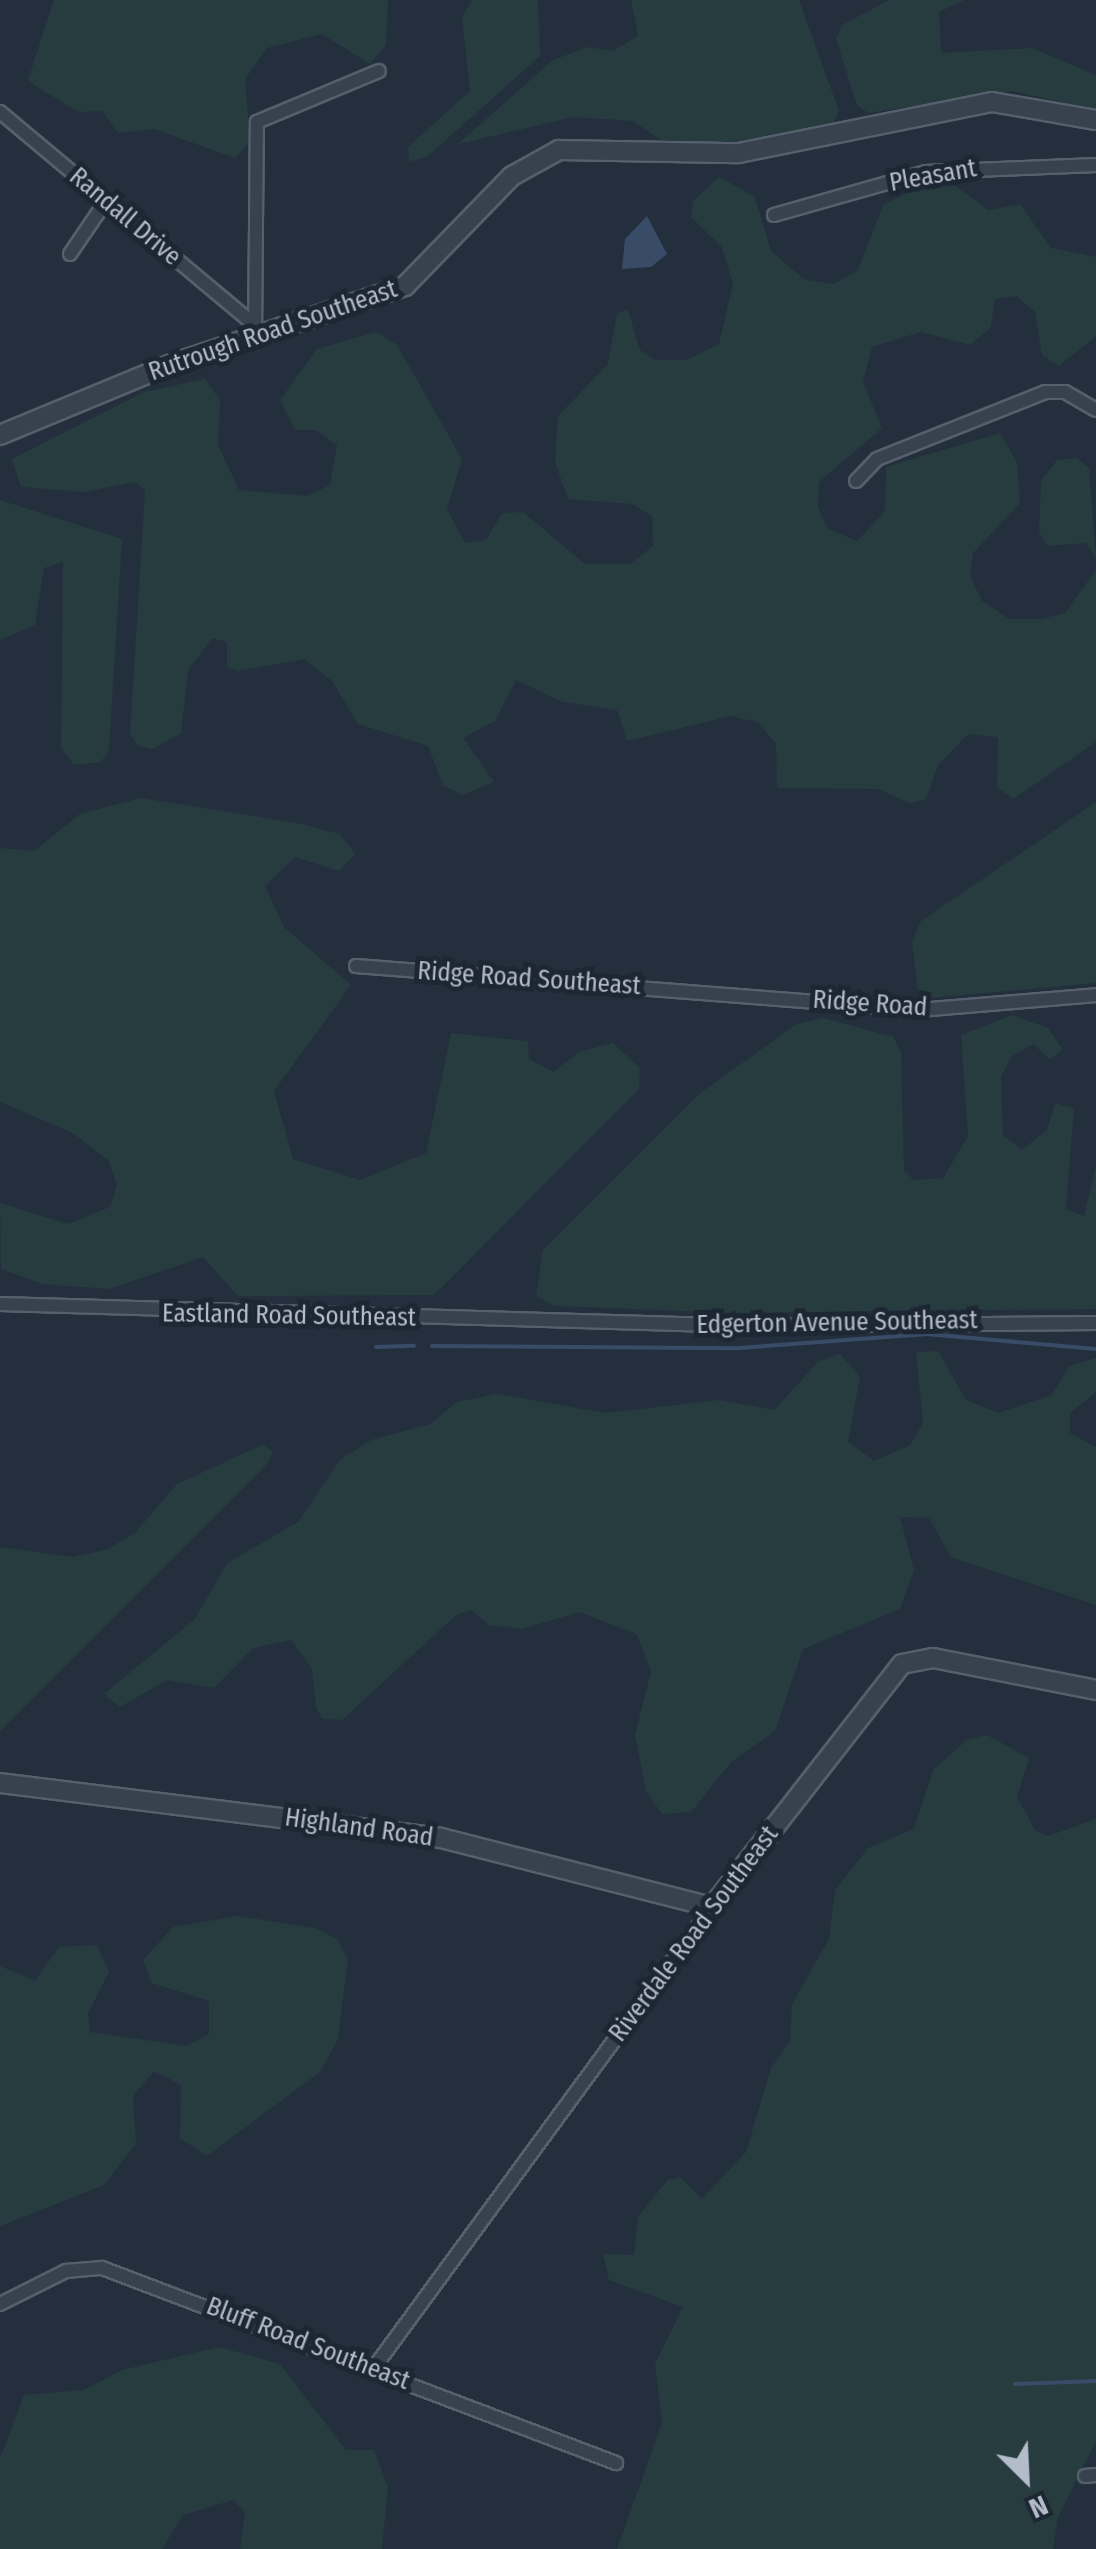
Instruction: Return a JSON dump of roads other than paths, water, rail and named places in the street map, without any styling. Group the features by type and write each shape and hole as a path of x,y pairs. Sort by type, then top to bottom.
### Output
{"street":[{"path":"252,330 262,183 257,122 379,71"},
{"name":"Rutrough Road Southeast","path":"0,436 252,330 418,278 512,176 542,156 586,146 738,153 992,102 1096,120"},
{"name":"Randall Drive","path":"0,112 252,330"},
{"name":"Pleasant","path":"774,216 926,172 1096,165"},
{"path":"70,254 106,202"},
{"path":"856,482 878,459 1045,392 1065,392 1096,410"},
{"name":"Ridge Road Southeast","path":"356,966 703,990"},
{"name":"Ridge Road","path":"703,990 918,1010 1096,995"},
{"name":"Eastland Road Southeast","path":"0,1304 578,1318"},
{"name":"Edgerton Avenue Southeast","path":"578,1318 1096,1323"},
{"name":"Riverdale Road Southeast","path":"374,2369 712,1907 902,1664 934,1658 1096,1690"},
{"name":"Highland Road","path":"0,1783 441,1838 712,1907"},
{"name":"Bluff Road Southeast","path":"0,2304 66,2272 102,2268 616,2463"}],"water":[{"path":"647,216 667,254 651,267 622,269 625,239"}],"waterway":[{"path":"432,1346 740,1348 927,1334 1096,1349"},
{"path":"376,1347 414,1346"},
{"path":"1015,2384 1096,2381"}]}
